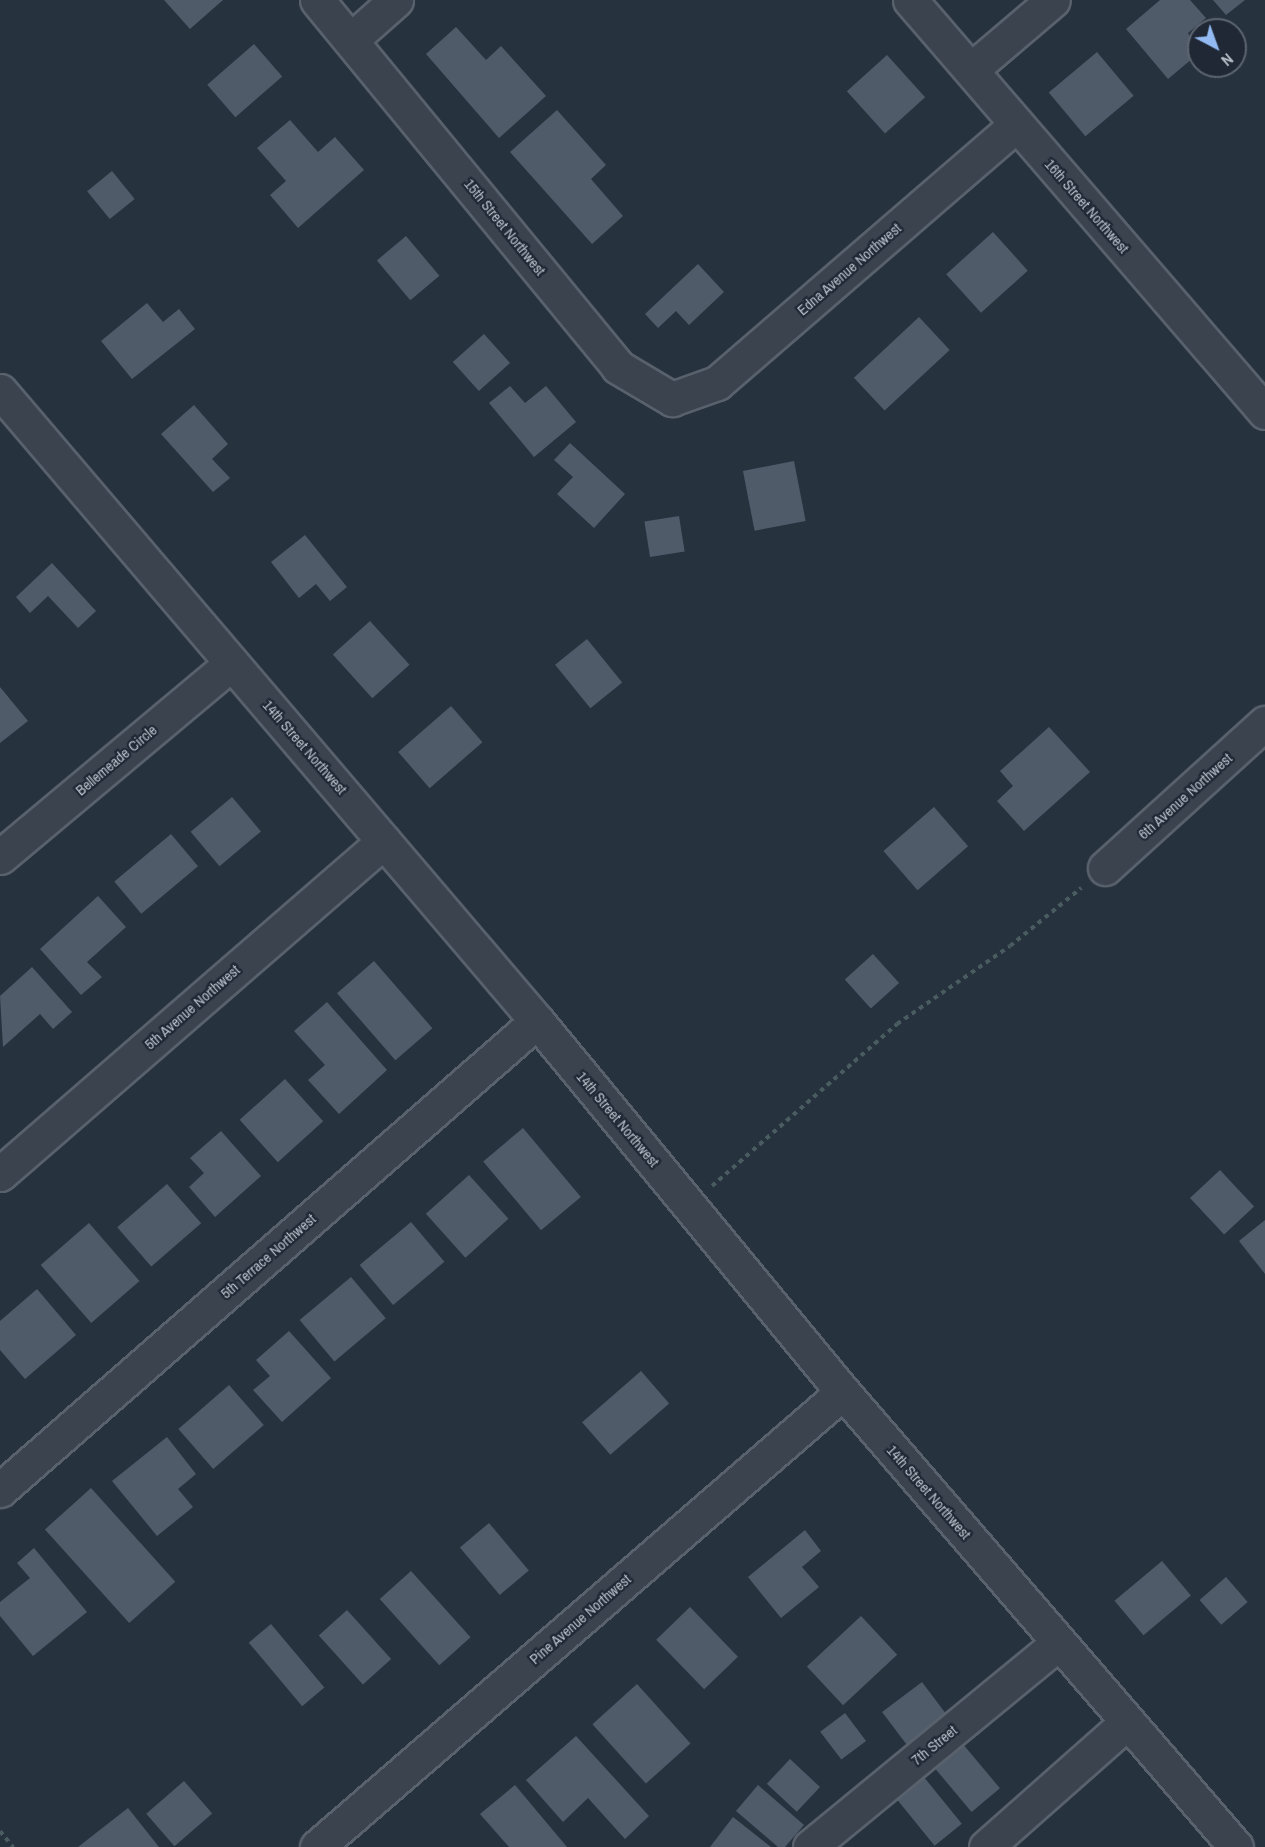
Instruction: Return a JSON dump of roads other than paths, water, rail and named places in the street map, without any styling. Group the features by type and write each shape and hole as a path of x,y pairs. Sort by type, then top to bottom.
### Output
{"street":[{"name":"15th Street Northwest","path":"317,0 352,39 618,368 672,399"},
{"path":"352,39 396,0"},
{"name":"16th Street Northwest","path":"910,0 1263,406"},
{"path":"972,69 1053,0"},
{"name":"Edna Avenue Northwest","path":"672,399 717,383 1017,124"},
{"name":"14th Street Northwest","path":"0,391 537,1021 843,1392 1126,1723 1236,1847"},
{"name":"Bellemeade Circle","path":"0,857 232,663"},
{"name":"6th Avenue Northwest","path":"1105,868 1265,723"},
{"name":"5th Avenue Northwest","path":"0,1174 384,841"},
{"name":"5th Terrace Northwest","path":"0,1490 537,1021"},
{"name":"Pine Avenue Northwest","path":"317,1847 843,1392"},
{"name":"7th Street","path":"810,1847 1058,1643"},
{"path":"986,1847 1126,1723"}]}
